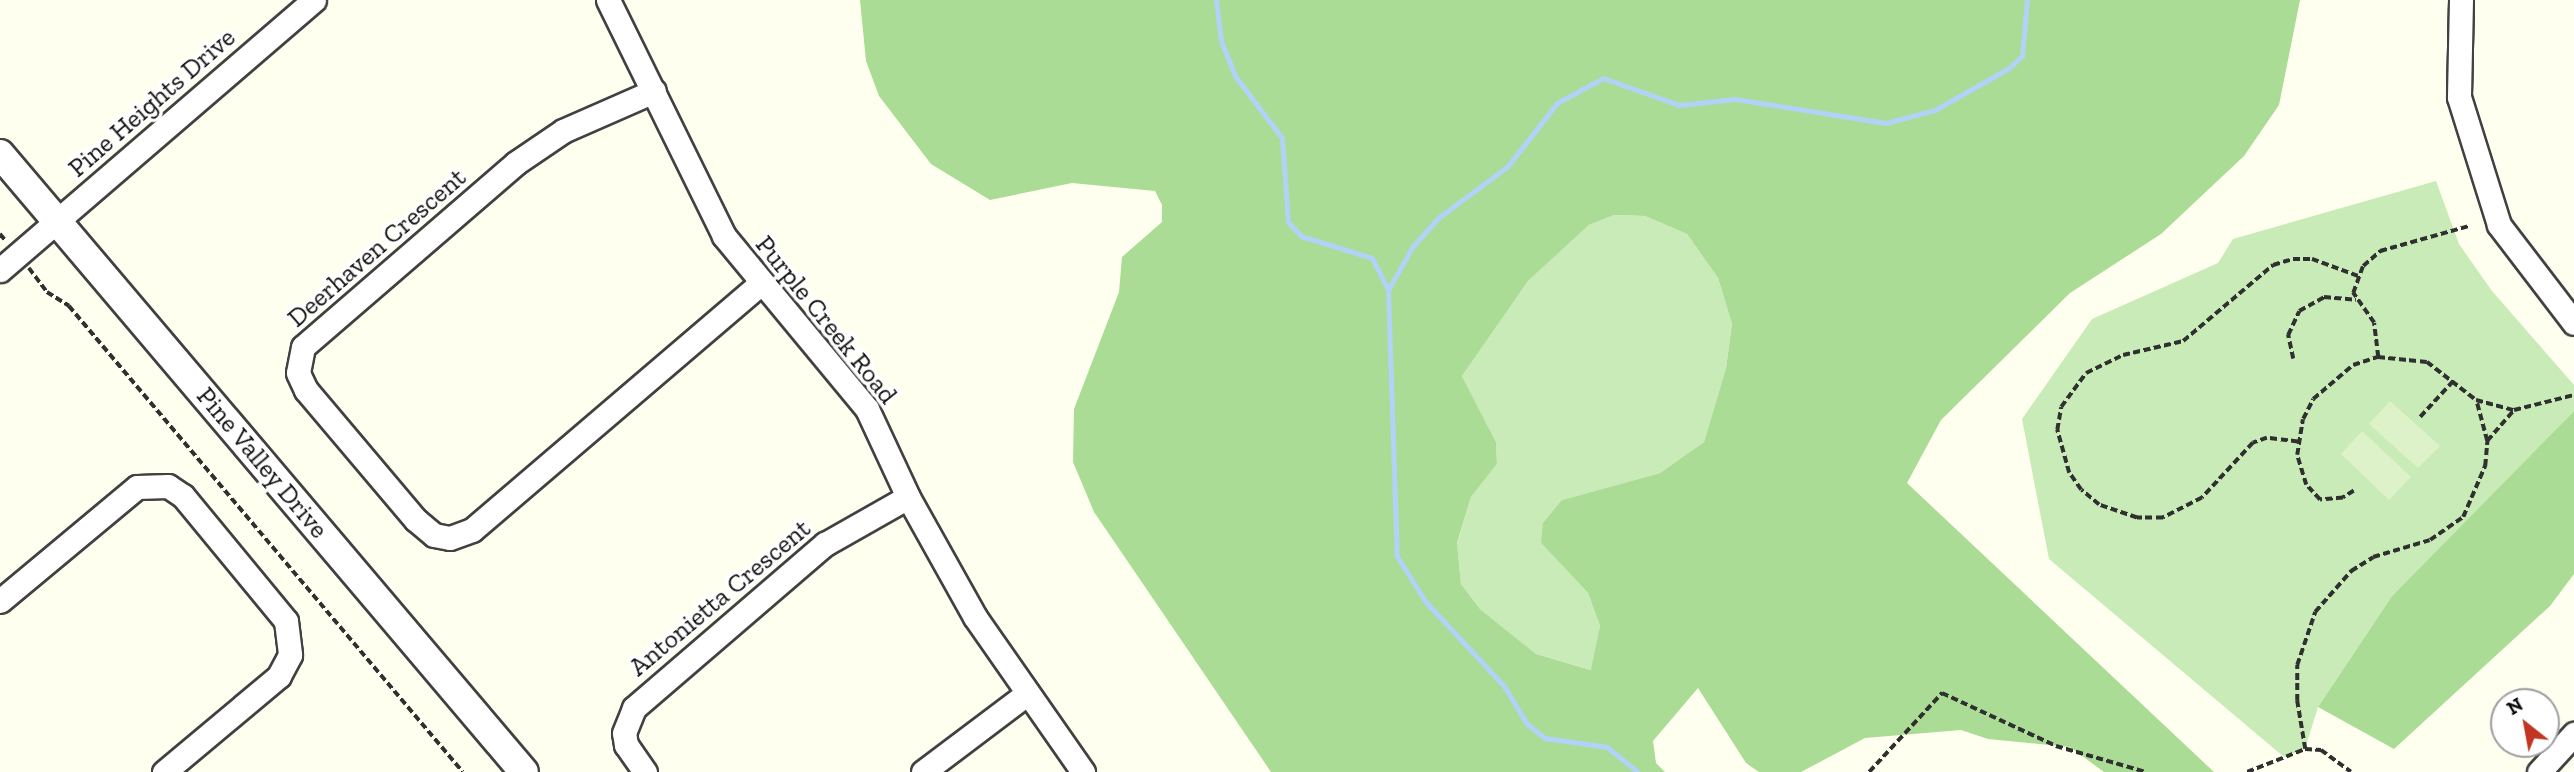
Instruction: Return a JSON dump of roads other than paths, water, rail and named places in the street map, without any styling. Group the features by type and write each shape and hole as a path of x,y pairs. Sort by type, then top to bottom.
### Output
{"street":[{"name":"Pine Heights Drive","path":"0,271 314,0"},
{"name":"Purple Creek Road","path":"608,0 715,220 760,284 855,392 876,426 908,497 975,617 1083,772"},
{"path":"2461,0 2459,97 2499,225 2574,323"},
{"name":"Deerhaven Crescent","path":"654,91 563,131 506,172 303,347 298,373 306,390 416,520 434,535 450,538 472,530 760,284"},
{"name":"Pine Valley Drive","path":"0,154 524,772"},
{"path":"0,601 137,486 168,486 183,496 286,621 290,655 279,676 164,772"},
{"name":"Antonietta Crescent","path":"645,772 626,745 624,733 634,708 825,544 908,497"},
{"path":"923,772 1028,694"},
{"path":"2539,772 2574,734"}],"waterway":[{"path":"1216,0 1221,41 1235,76 1282,138 1288,222 1301,236 1372,258 1388,290 1397,556 1425,601 1504,686 1527,724 1545,738 1607,747 1638,772"},
{"path":"1388,290 1413,246 1438,218 1507,167 1557,103 1603,78 1679,105 1735,99 1886,123 1935,110 2009,68 2022,56 2027,0"}]}
